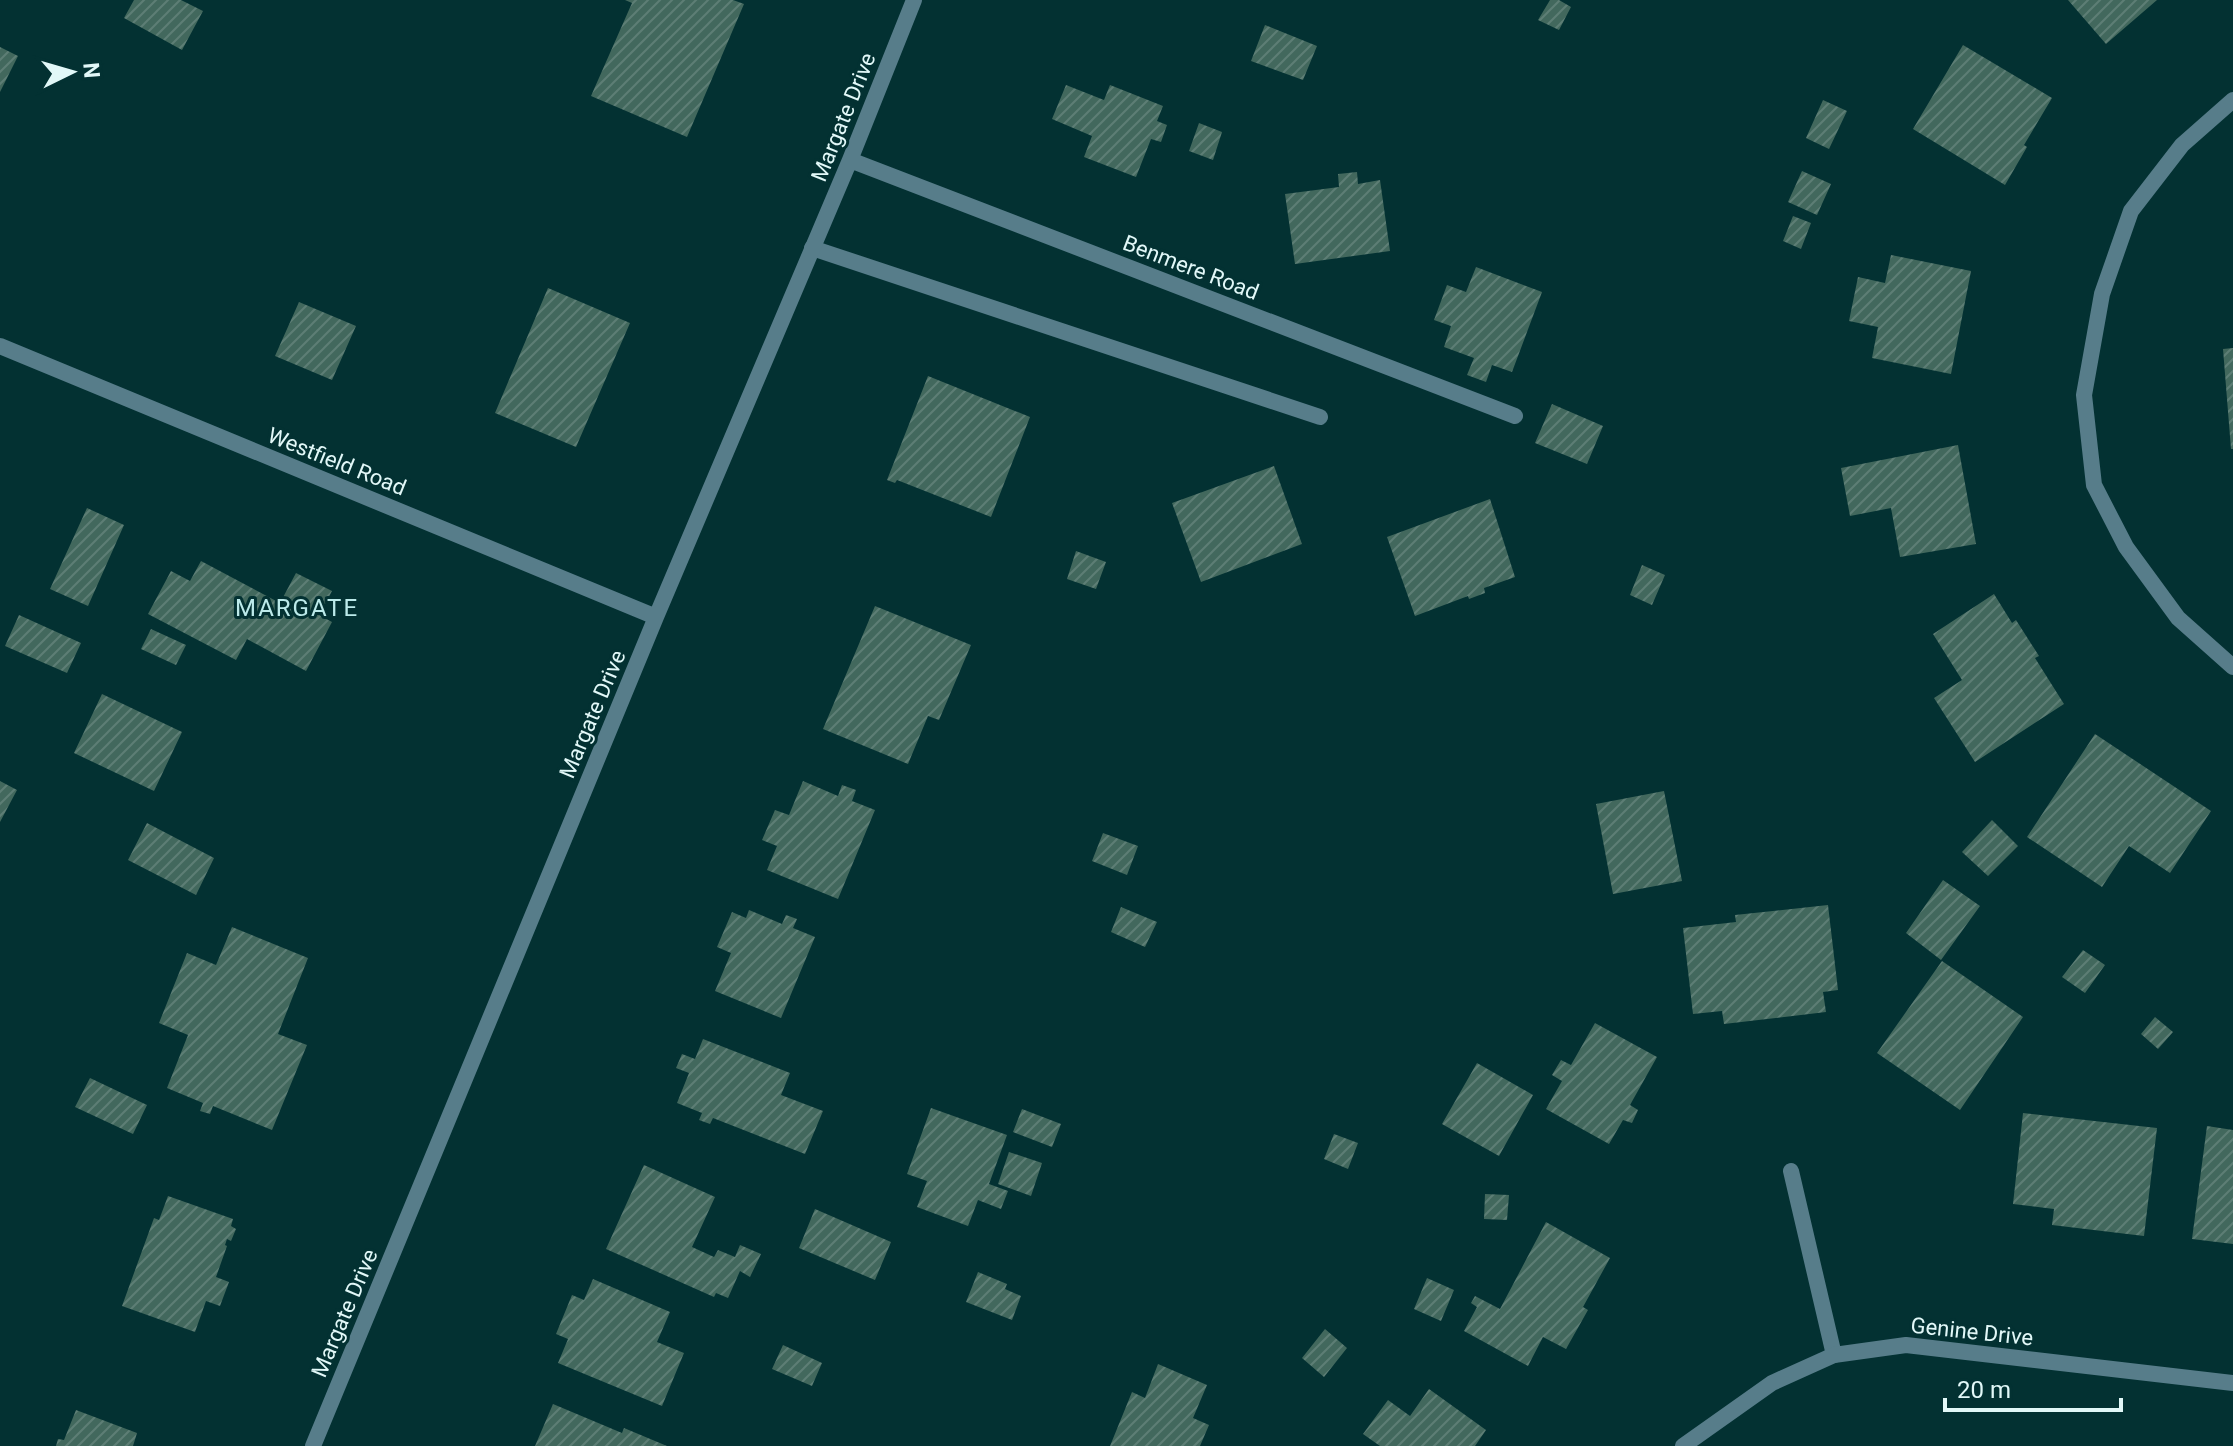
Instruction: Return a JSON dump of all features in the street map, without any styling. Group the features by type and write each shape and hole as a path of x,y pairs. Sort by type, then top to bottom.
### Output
{"street":[{"name":"Margate Drive","path":"313,1446 914,0"},
{"path":"2233,100 2182,145 2131,211 2102,294 2084,395 2094,485 2126,547 2178,618 2233,667"},
{"name":"Benmere Road","path":"850,160 1515,416"},
{"path":"812,248 1320,417"},
{"name":"Westfield Road","path":"0,346 656,617"},
{"path":"1791,1171 1834,1355"},
{"name":"Genine Drive","path":"1683,1446 1772,1383 1834,1355 1906,1345 2233,1383"}],"building":[{"path":"134,0 181,0 203,11 182,50 124,18"},
{"path":"625,0 733,0 744,4 687,137 591,96 632,3"},
{"path":"1550,0 1559,0 1571,7 1559,30 1538,20"},
{"path":"2068,0 2157,0 2106,44"},
{"path":"1265,25 1317,46 1303,80 1251,61"},
{"path":"1963,45 2052,98 2005,185 1913,129"},
{"path":"0,47 18,56 0,92"},
{"path":"1066,85 1104,100 1110,85 1163,106 1157,121 1167,125 1161,142 1151,139 1136,177 1084,157 1092,136 1052,119"},
{"path":"1823,100 1847,111 1829,149 1806,138"},
{"path":"1199,123 1222,132 1213,160 1189,151"},
{"path":"1802,171 1831,184 1817,215 1788,202"},
{"path":"1357,172 1358,184 1380,180 1390,251 1295,264 1285,194 1339,187 1338,174"},
{"path":"1793,216 1811,223 1801,249 1783,241"},
{"path":"1891,255 1971,271 1951,374 1872,358 1878,327 1849,321 1858,277 1885,283"},
{"path":"1476,267 1542,292 1512,372 1492,365 1486,382 1467,375 1474,358 1444,347 1451,326 1434,320 1447,285 1466,292"},
{"path":"548,288 630,323 576,447 495,413"},
{"path":"299,302 356,326 332,380 275,356"},
{"path":"2233,348 2233,449 2231,449 2223,349"},
{"path":"928,376 1030,417 991,517 897,480 895,483 887,480"},
{"path":"1552,404 1603,426 1587,464 1535,443"},
{"path":"1958,445 1976,544 1900,557 1891,508 1850,516 1841,468"},
{"path":"1274,466 1302,544 1201,582 1172,503"},
{"path":"1490,499 1515,577 1484,588 1485,593 1469,599 1468,596 1415,616 1387,537"},
{"path":"87,508 124,525 88,606 50,589"},
{"path":"1076,551 1106,562 1096,589 1067,579"},
{"path":"201,561 280,603 296,573 332,591 319,615 332,622 306,671 247,639 236,660 148,614 171,571 190,581"},
{"path":"1642,565 1665,575 1652,605 1630,595"},
{"path":"1994,594 2012,623 2016,620 2039,656 2035,658 2064,704 1975,762 1934,698 1962,680 1933,634"},
{"path":"875,606 971,645 939,720 928,716 908,764 823,729"},
{"path":"19,615 81,643 67,673 5,646"},
{"path":"151,629 186,645 176,665 141,649"},
{"path":"102,694 182,732 154,791 74,753"},
{"path":"2095,734 2211,811 2170,873 2129,846 2102,887 2027,837"},
{"path":"0,781 17,790 0,822"},
{"path":"803,781 838,796 842,785 856,790 852,801 875,810 838,899 767,870 777,846 762,840 775,810 789,815"},
{"path":"1664,791 1682,881 1613,894 1596,804"},
{"path":"1992,820 2018,846 1988,876 1962,852"},
{"path":"147,823 214,858 196,895 128,860"},
{"path":"1103,833 1138,846 1127,875 1092,861"},
{"path":"1943,880 1980,906 1941,960 1906,933"},
{"path":"1828,905 1838,990 1823,992 1826,1012 1724,1024 1722,1011 1693,1014 1683,928 1736,922 1735,915"},
{"path":"1121,907 1157,922 1145,947 1111,932"},
{"path":"749,910 782,924 786,915 797,919 793,928 815,937 781,1018 715,991 731,953 717,947 732,912 746,918"},
{"path":"232,927 308,958 278,1034 307,1045 272,1130 213,1106 210,1114 200,1111 203,1103 167,1088 188,1035 159,1023 187,953 216,965"},
{"path":"2083,950 2105,965 2085,993 2062,977"},
{"path":"1942,961 2023,1017 1960,1110 1877,1053"},
{"path":"2155,1017 2173,1032 2158,1049 2141,1034"},
{"path":"1595,1023 1657,1057 1630,1105 1638,1110 1632,1123 1623,1120 1609,1144 1546,1109 1562,1081 1552,1075 1561,1060 1571,1065"},
{"path":"703,1039 790,1073 781,1095 823,1111 805,1154 713,1118 710,1124 699,1120 702,1113 677,1103 689,1073 676,1068 682,1054 695,1059"},
{"path":"1477,1063 1533,1095 1499,1156 1442,1124"},
{"path":"90,1078 147,1105 133,1134 75,1107"},
{"path":"931,1108 1007,1135 989,1184 1008,1191 1001,1209 978,1200 968,1226 917,1207 927,1181 907,1174"},
{"path":"1022,1109 1061,1124 1052,1147 1013,1132"},
{"path":"2023,1113 2157,1128 2144,1236 2052,1225 2054,1209 2013,1204"},
{"path":"2207,1126 2233,1130 2233,1244 2192,1239"},
{"path":"1334,1134 1358,1143 1348,1169 1324,1159"},
{"path":"1009,1152 1042,1163 1031,1196 998,1184"},
{"path":"644,1165 715,1197 692,1247 714,1257 718,1250 735,1257 740,1245 761,1254 750,1277 740,1271 728,1298 716,1293 714,1297 606,1249"},
{"path":"1485,1194 1509,1195 1507,1220 1484,1219"},
{"path":"168,1196 233,1219 231,1226 236,1229 231,1241 227,1239 216,1277 229,1282 220,1306 206,1301 195,1332 122,1306 154,1218 159,1220"},
{"path":"815,1209 891,1242 875,1280 799,1248"},
{"path":"1546,1222 1610,1258 1583,1307 1588,1310 1566,1349 1543,1337 1528,1366 1464,1331 1477,1307 1471,1303 1475,1296 1500,1309"},
{"path":"978,1272 1007,1284 1005,1289 1021,1296 1012,1320 966,1302"},
{"path":"1427,1278 1454,1290 1441,1321 1414,1309"},
{"path":"593,1279 670,1312 657,1342 684,1353 662,1406 558,1363 568,1339 556,1334 572,1295 584,1300"},
{"path":"1325,1329 1347,1348 1324,1377 1302,1358"},
{"path":"783,1345 822,1363 812,1386 772,1369"},
{"path":"1158,1364 1207,1385 1193,1418 1209,1425 1200,1446 1110,1446 1132,1392 1145,1398"},
{"path":"1429,1389 1486,1430 1475,1446 1380,1446 1363,1434 1388,1400 1410,1416"},
{"path":"553,1404 622,1433 624,1428 667,1446 535,1446"},
{"path":"76,1410 137,1433 133,1446 56,1446 58,1439 64,1440"}],"district":[{"name":"MARGATE","path":"297,608"}]}
